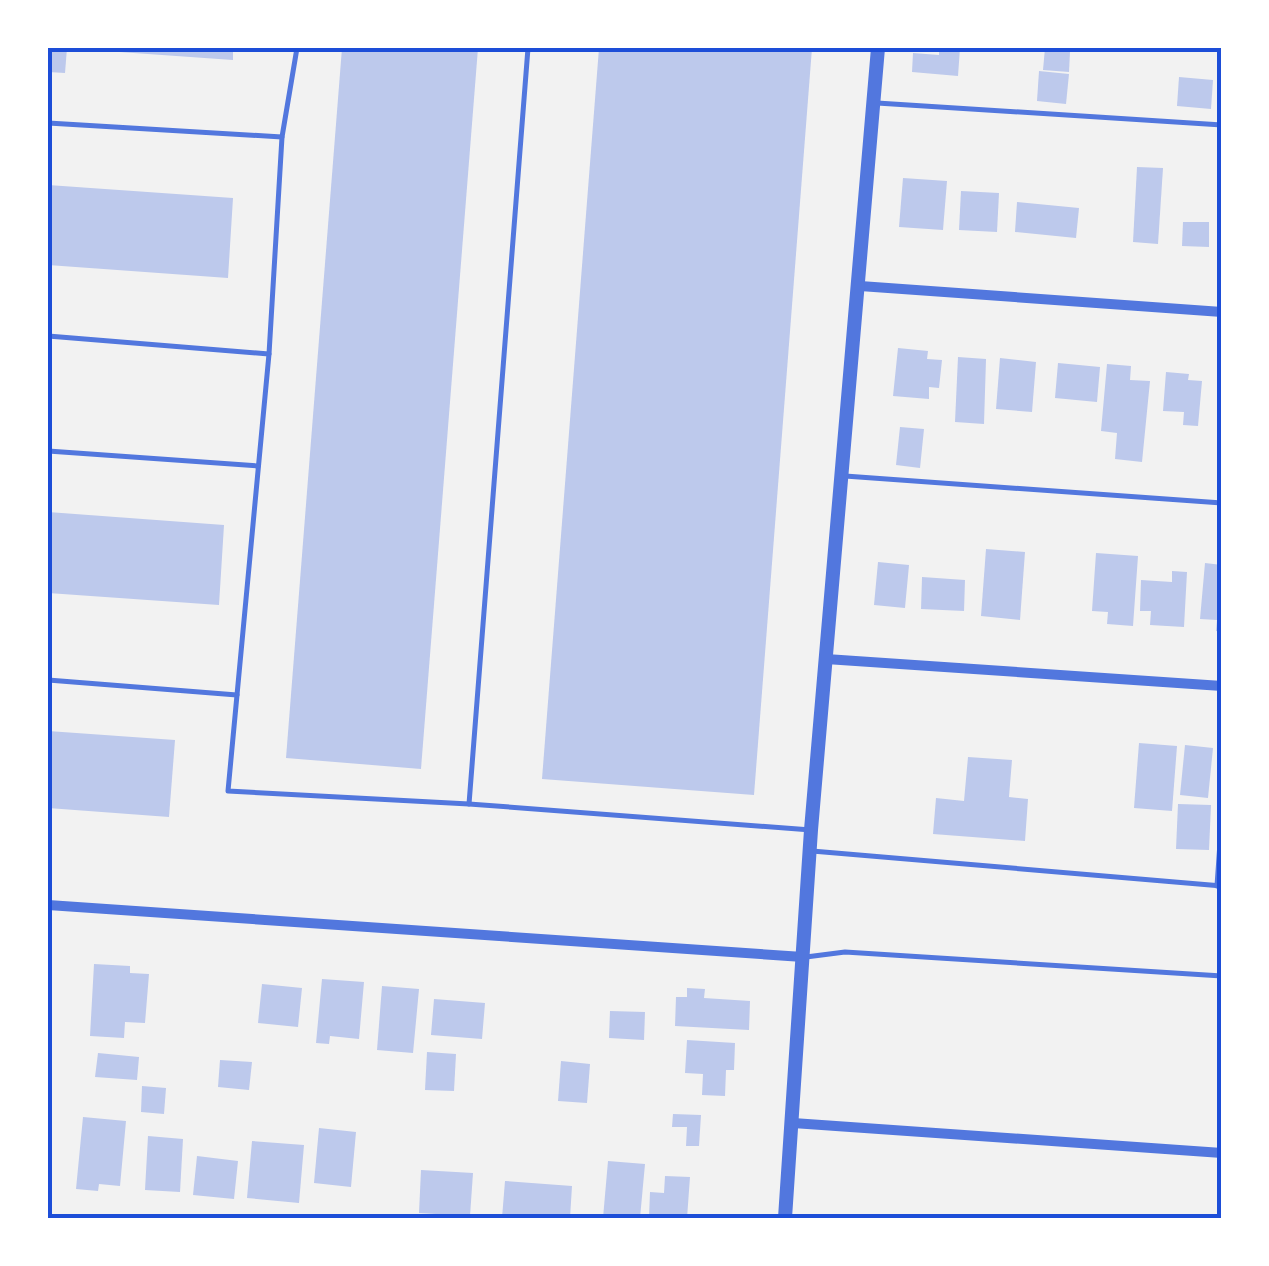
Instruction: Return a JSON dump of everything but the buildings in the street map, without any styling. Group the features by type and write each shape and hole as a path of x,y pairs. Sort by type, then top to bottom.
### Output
{"street":[{"path":"785,1218 811,830 878,48"},
{"path":"860,286 1222,312"},
{"path":"826,659 1222,686"},
{"path":"48,906 803,957"},
{"path":"793,1123 1222,1152"}],"lane":[{"path":"297,48 282,137 269,354 228,791 469,804 811,830"},
{"path":"469,804 528,48"},
{"path":"874,102 1222,125"},
{"path":"48,124 282,137"},
{"path":"48,336 269,354"},
{"path":"48,451 258,466"},
{"path":"842,476 1222,503"},
{"path":"48,680 237,696"},
{"path":"810,851 1219,886 1222,814"},
{"path":"803,957 845,952 1222,976"}]}
